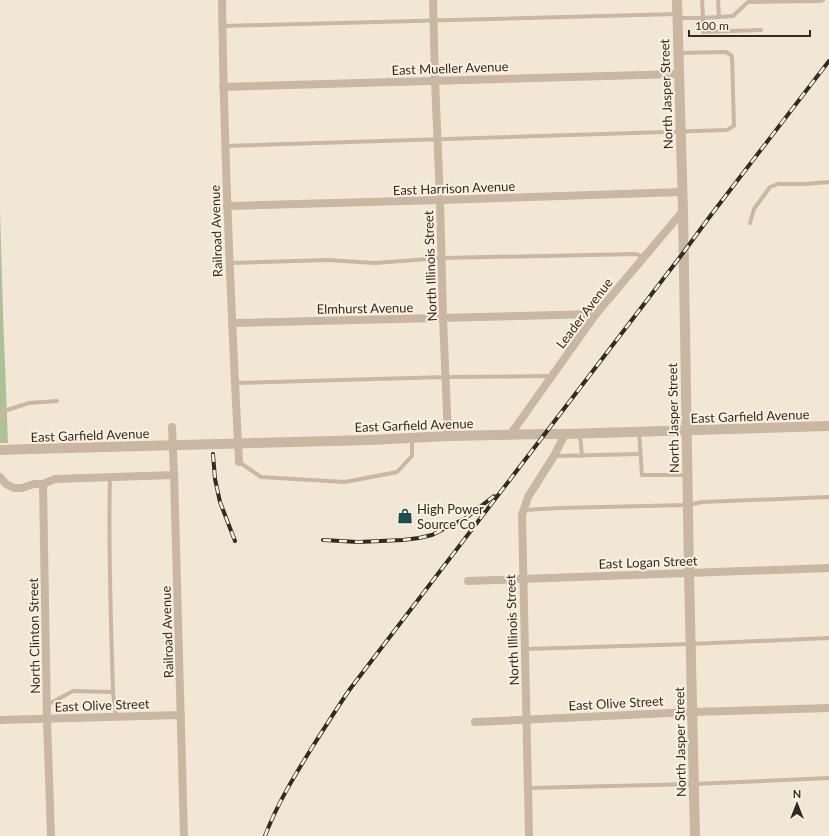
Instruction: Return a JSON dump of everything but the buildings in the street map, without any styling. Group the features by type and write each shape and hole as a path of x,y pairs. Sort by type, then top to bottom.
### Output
{"street":[{"name":"Railroad Avenue","path":"222,0 223,87 229,263 239,462"},
{"name":"North Illinois Street","path":"433,0 448,436"},
{"name":"North Jasper Street","path":"677,0 683,211 686,430 695,836"},
{"name":"East Mueller Avenue","path":"223,87 678,74"},
{"name":"East Harrison Avenue","path":"227,206 682,192"},
{"name":"Leader Avenue","path":"510,435 596,314 683,211"},
{"name":"Elmhurst Avenue","path":"232,323 596,314"},
{"name":"East Garfield Avenue","path":"0,450 829,426"},
{"name":"Railroad Avenue","path":"172,427 184,836"},
{"name":"North Illinois Street","path":"529,836 522,515 528,497 554,456 565,434"},
{"path":"0,477 6,484 14,488 22,488 34,484 43,484 55,479 174,475"},
{"name":"North Clinton Street","path":"43,484 51,836"},
{"name":"East Logan Street","path":"468,581 829,568"},
{"name":"East Olive Street","path":"475,722 692,712 829,708"},
{"name":"East Olive Street","path":"0,720 181,715"}],"lane":[{"path":"702,0 703,32 762,30"},
{"path":"718,0 719,17"},
{"path":"222,26 434,20 677,16 703,18 733,16 748,2 823,0"},
{"path":"225,146 680,132 727,130 734,126 732,56 726,52 678,53"},
{"path":"750,223 754,210 770,187 778,184 829,182"},
{"path":"229,263 328,260 375,263 442,258 636,254 644,257"},
{"path":"235,383 552,376"},
{"path":"0,418 4,411 29,403 57,401"},
{"path":"639,432 642,475 687,475"},
{"path":"580,434 582,456"},
{"path":"239,462 261,477 345,482 397,472 412,456 412,438"},
{"path":"554,456 640,454"},
{"path":"110,477 110,591 113,692 116,716"},
{"path":"524,510 688,505 702,502 829,497"},
{"path":"525,648 691,644 829,638"},
{"path":"47,706 73,691 113,692"},
{"path":"528,788 694,784 829,778"}],"green space":[{"path":"0,210 3,313 8,443 0,443"}],"railway":[{"path":"265,836 293,779 350,689 829,61"},
{"path":"213,454 215,479 220,502 235,541"},
{"path":"323,540 358,542 403,540 432,535 466,518 494,496"}],"place":[{"name":"High Power Source Co","path":"405,516"}]}
